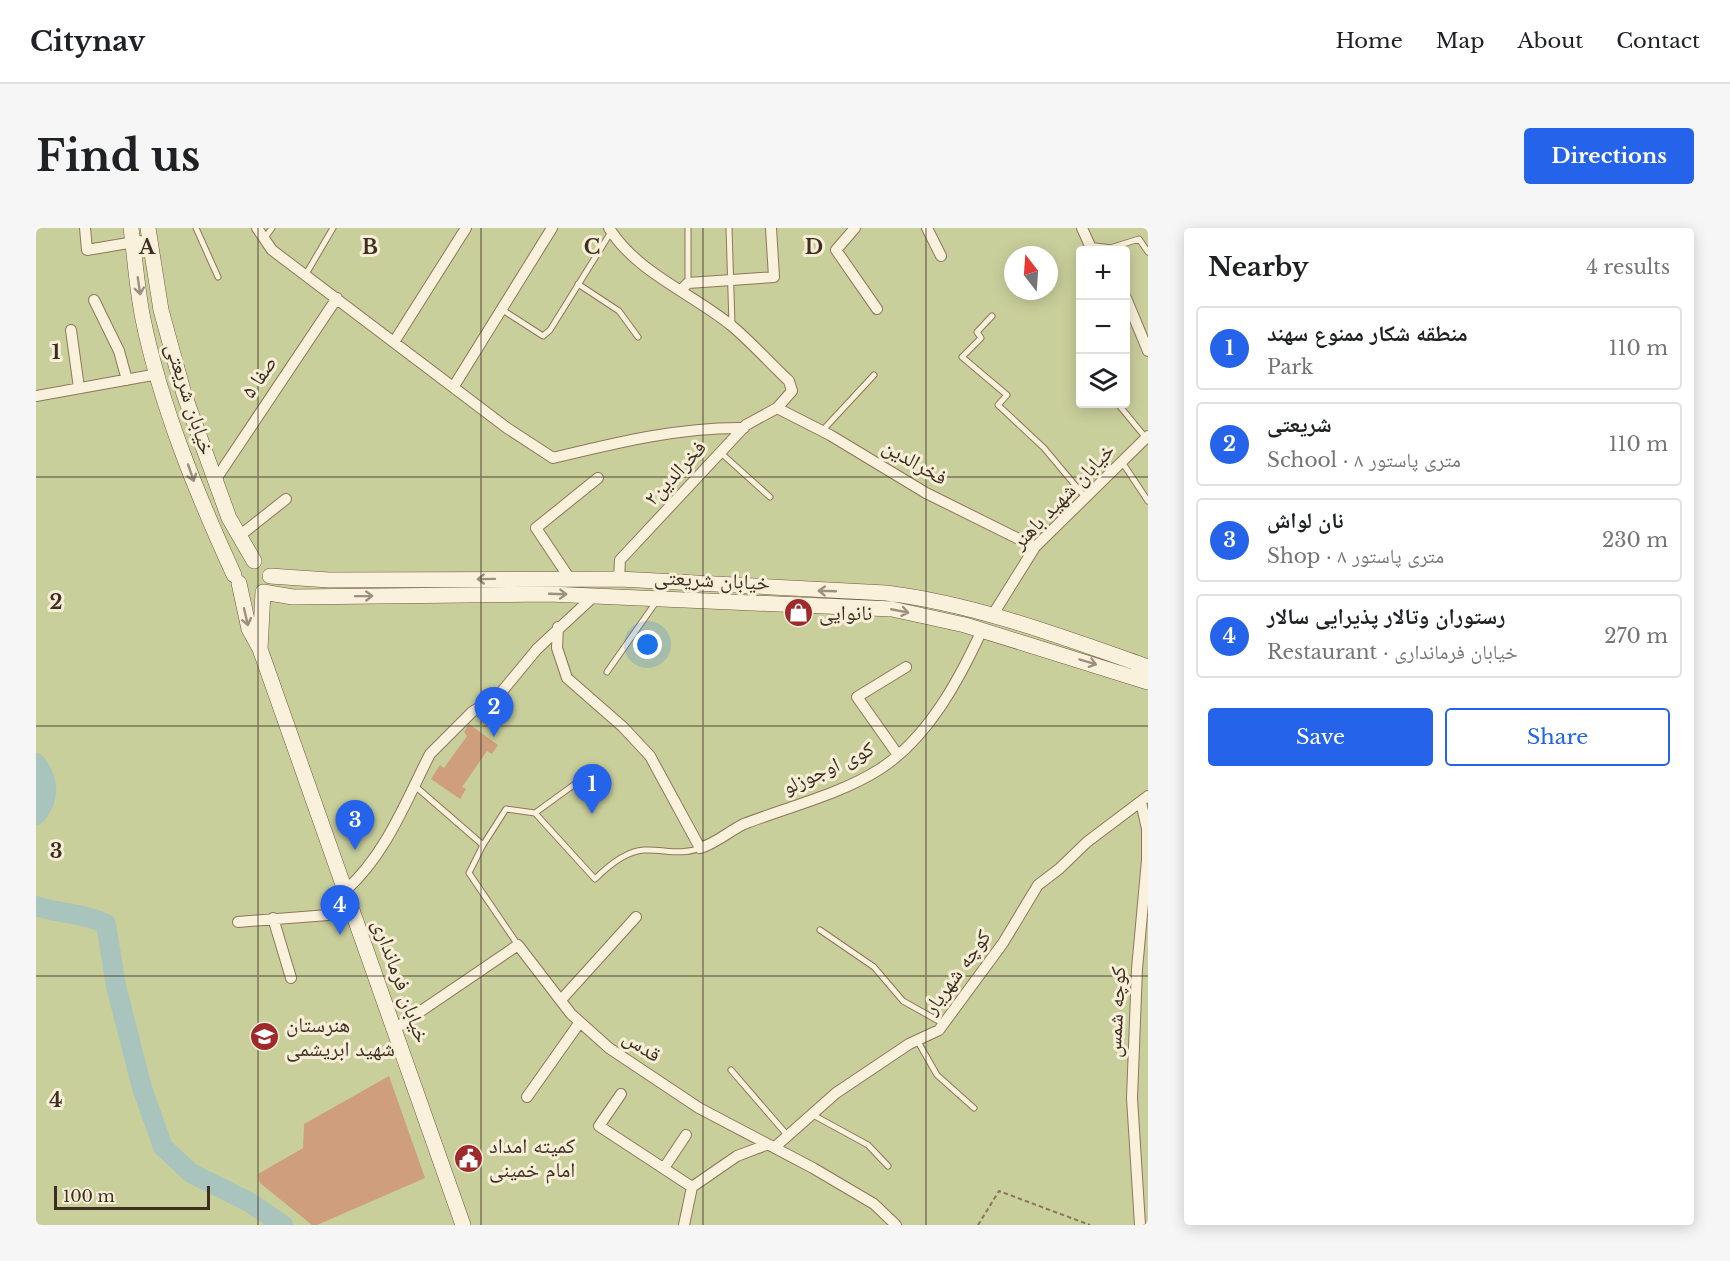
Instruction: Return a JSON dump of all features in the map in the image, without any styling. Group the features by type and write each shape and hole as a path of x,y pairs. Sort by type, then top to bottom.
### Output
{"main road":[{"name":"خیابان شریعتی","path":"149,234 161,310 184,394 238,537 254,561"},
{"name":"خیابان شریعتی","path":"132,235 143,319 166,400 204,511 236,579"},
{"path":"166,400 184,394"},
{"path":"239,561 254,561 270,576 272,585 263,592 252,592 236,579 233,568 239,561"},
{"name":"خیابان شریعتی","path":"270,576 329,580 619,579 886,593 917,597 992,616 1148,667"},
{"name":"خیابان فرمانداری","path":"236,579 249,629 260,650 396,1028 463,1225"},
{"path":"329,580 329,596"},
{"path":"750,602 751,586"},
{"name":"خیابان شریعتی","path":"263,592 293,597 594,596 892,609 982,630 1148,682"},
{"name":"خیابان فرمانداری","path":"260,650 263,592"}],"street":[{"path":"85,228 87,250 132,235 149,234"},
{"path":"257,228 272,250 507,428 552,458 596,445 711,428 744,428"},
{"path":"394,342 466,228"},
{"path":"454,386 552,228"},
{"path":"684,286 731,280 774,278 771,228"},
{"path":"855,228 836,250 877,309"},
{"path":"927,228 941,256"},
{"path":"1082,228 1090,246"},
{"path":"610,230 633,259 684,286 732,326 789,381 792,390 777,408"},
{"name":"صفا ۵","path":"216,479 337,298"},
{"path":"94,300 119,351 127,380"},
{"path":"1126,300 1148,351"},
{"path":"71,330 79,388"},
{"path":"36,396 159,374"},
{"name":"فخرالدین۲","path":"619,579 620,560 744,428 777,408"},
{"name":"فخرالدین","path":"777,408 822,431 926,493 1035,547"},
{"name":"خیابان شهید باهنر","path":"992,616 1035,547 1147,437"},
{"path":"570,579 536,528 598,478"},
{"path":"238,537 286,500"},
{"path":"346,890 366,872 430,754 442,739 472,712 499,695 558,627 594,596"},
{"path":"558,627 557,648 567,678 605,710 650,756 700,848"},
{"name":"کوی اوجوزلو","path":"700,848 715,843 742,825 817,798 879,770 898,755 931,718 966,664 982,630"},
{"path":"898,755 857,697 906,667"},
{"name":"کوچه شمس","path":"1140,1225 1132,1090 1137,969 1147,875 1145,799"},
{"name":"کوچه شهریار","path":"692,1187 737,1156 770,1146 788,1136 836,1093 917,1040 939,1030 1003,943 1038,885 1059,869 1087,842 1145,799"},
{"path":"237,922 354,913"},
{"path":"561,1000 636,917"},
{"path":"273,918 291,978"},
{"path":"396,1028 518,945"},
{"name":"قدس","path":"518,945 580,1022 609,1048 699,1108 874,1204 896,1225"},
{"path":"527,1097 580,1022"},
{"path":"621,1094 599,1126 692,1187 684,1225"},
{"path":"664,1168 686,1135"}],"lane":[{"path":"196,228 218,277"},
{"path":"264,240 272,228"},
{"path":"306,274 333,228"},
{"path":"684,286 688,228"},
{"path":"729,228 732,326"},
{"path":"501,309 543,336 550,330 610,230"},
{"path":"1119,246 1139,239 1148,252"},
{"path":"578,284 619,310 638,337"},
{"path":"992,316 977,332 981,338 962,357 1007,395 998,405 1044,448 1085,497"},
{"path":"822,431 874,375"},
{"path":"1122,408 1147,437"},
{"path":"721,453 770,497"},
{"path":"1121,461 1148,501"},
{"path":"607,672 658,598"},
{"path":"535,813 597,768"},
{"path":"414,786 483,845"},
{"path":"518,945 469,873 483,845 506,809 535,813 594,879 627,856 642,850 687,854 700,848"},
{"path":"820,930 874,967 903,1001 944,1024"},
{"path":"917,1040 937,1075 974,1108"},
{"path":"730,1070 788,1136"},
{"path":"813,1115 868,1145 888,1166"}],"path":[{"path":"978,1225 999,1191 1090,1225"}],"green space":[{"path":"36,228 1148,228 1148,1225 36,1225"}],"building":[{"path":"469,724 498,745 492,754 487,751 462,787 466,789 460,799 431,779 440,765 444,768 467,736 464,732"},
{"path":"389,1076 425,1178 317,1225 312,1225 260,1183 258,1174 303,1148 304,1124"}],"waterway":[{"path":"36,763 43,776 46,789 44,802 36,815"},
{"path":"36,906 98,920 106,924 116,986 142,1088 163,1147 191,1173 249,1202 283,1225"}],"place":[{"name":"نانوایی","path":"798,613"},
{"name":"شریعتی","path":"494,737"},
{"name":"منطقه شکار ممنوع سهند","path":"592,814"},
{"name":"نان لواش","path":"355,850"},
{"name":"رستوران وتالار پذیرایی سالار","path":"340,935"},
{"name":"هنرستان شهید ابریشمی","path":"265,1037"},
{"name":"کمیته امداد امام خمینی","path":"468,1158"}]}
